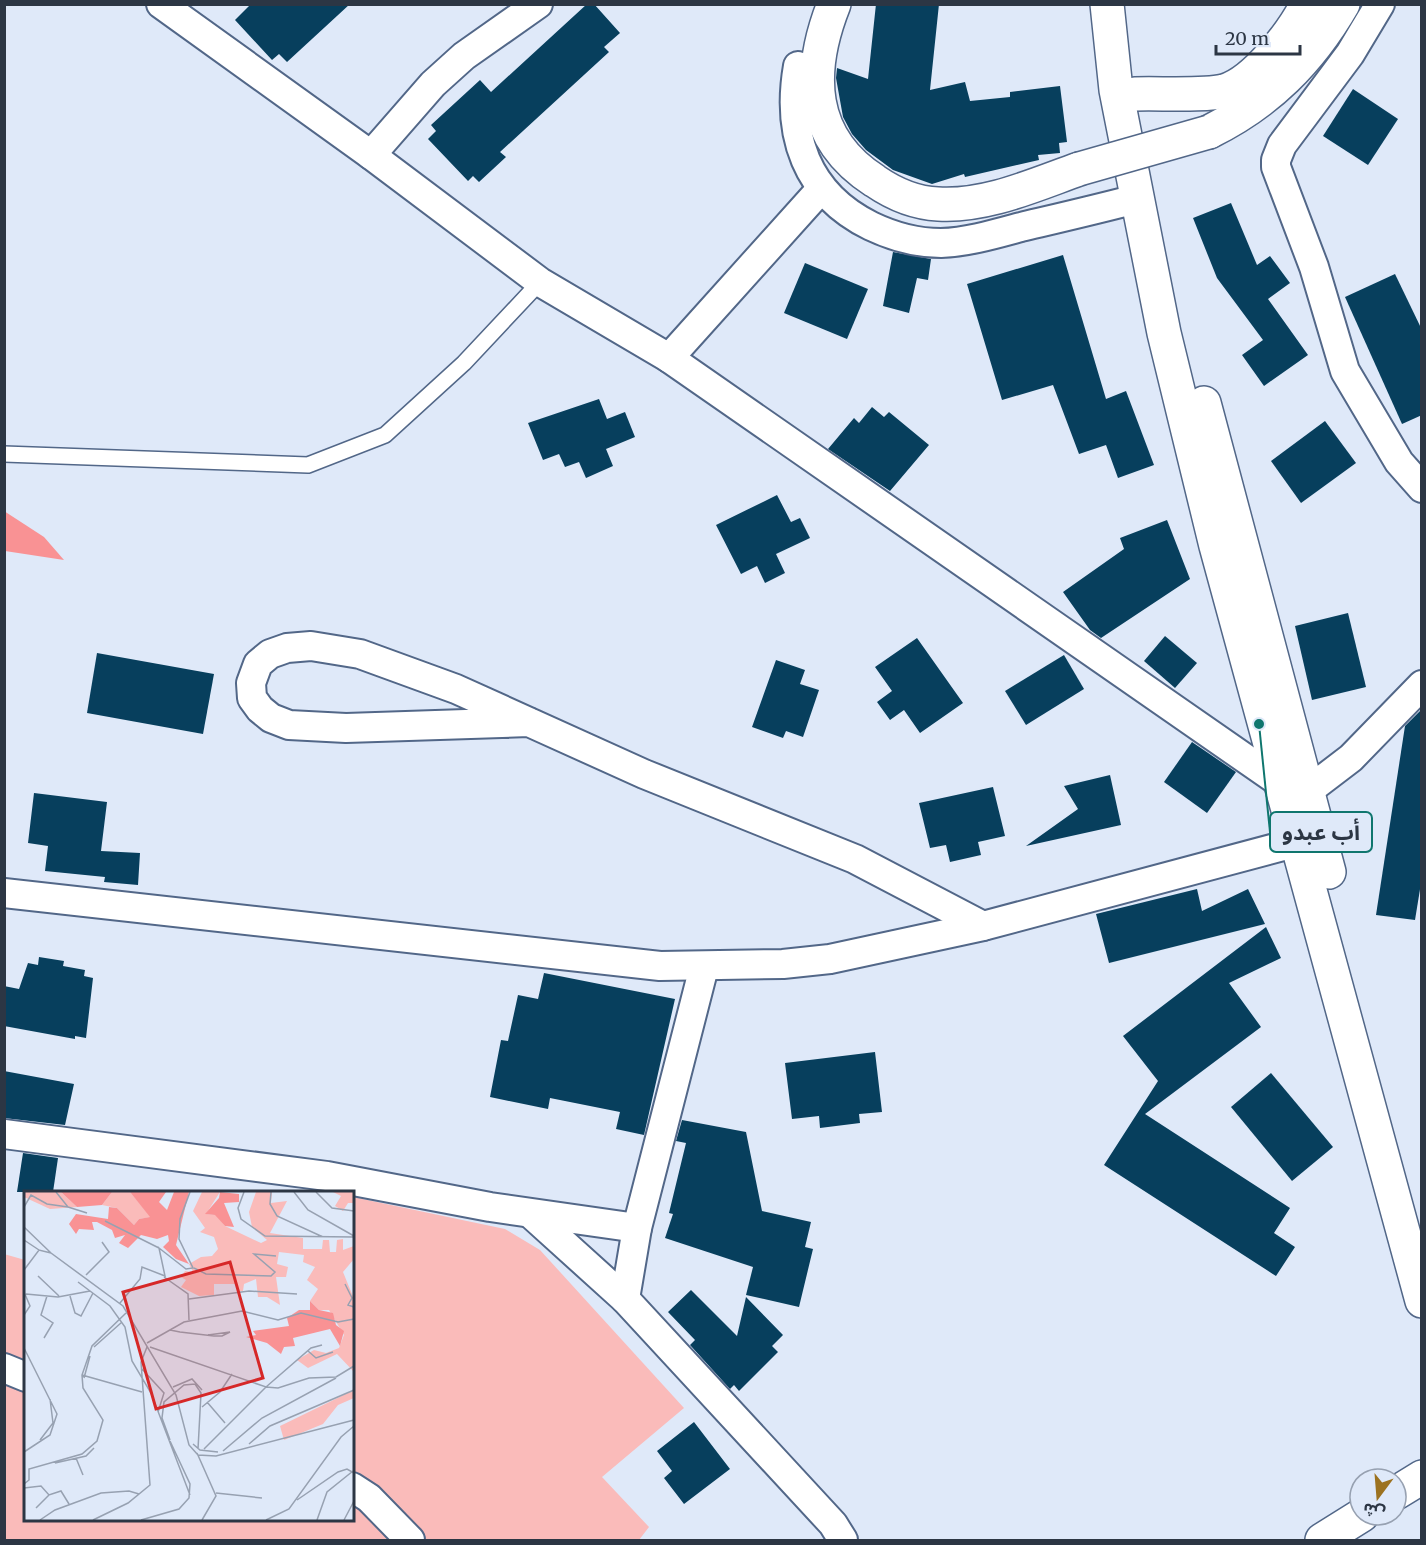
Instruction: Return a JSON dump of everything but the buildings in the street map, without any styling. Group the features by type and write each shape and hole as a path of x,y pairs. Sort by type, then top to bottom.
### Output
{"main road":[{"path":"834,4 824,30 817,67 821,115 834,142 854,168 888,190 913,201 938,204 997,197 1079,169 1209,132 1238,118 1270,93 1309,56 1343,4"},
{"path":"1107,4 1116,90 1136,199 1164,333 1216,546 1296,787 1354,975 1422,1228"},
{"path":"1128,4 1135,94 1188,344 1296,787 1298,842 1335,991 1422,1302"},
{"path":"1135,94 1224,91 1250,76 1274,51 1298,22 1307,4"},
{"path":"1408,1486 1422,1477"},
{"path":"1322,1540 1348,1524"}],"street":[{"path":"161,4 371,154 540,282 669,358 1296,787 1351,758 1422,685"},
{"path":"371,154 433,84 464,56 538,4"},
{"path":"1380,4 1350,54 1282,145 1275,160 1314,267 1345,371 1399,462 1422,488"},
{"path":"798,66 794,92 799,139 805,161 821,189 844,210 885,232 922,243 958,242 1136,199"},
{"path":"669,358 821,189"},
{"path":"529,722 346,728 289,725 271,718 260,709 252,698 251,683 258,664 270,654 287,648 311,646 360,654 410,671 529,722 645,774 855,859 983,926"},
{"path":"4,893 660,966 783,964 830,959 983,926 1298,842"},
{"path":"625,1299 637,1228 704,967"},
{"path":"4,1134 327,1176 531,1214 637,1228"},
{"path":"531,1214 625,1299 833,1524 843,1540"},
{"path":"4,1368 24,1376"},
{"path":"354,1487 369,1498 410,1540"}],"lane":[{"path":"4,454 308,465 385,435 464,363 540,282"}],"shaded area":[{"path":"4,511 44,537 64,560 5,551"},
{"path":"354,1197 505,1229 540,1250 684,1408 602,1477 649,1527 639,1540 5,1540 4,1254 24,1260 24,1521 354,1521"}],"place":[{"name":"أب عبدو","path":"1259,724"}]}
